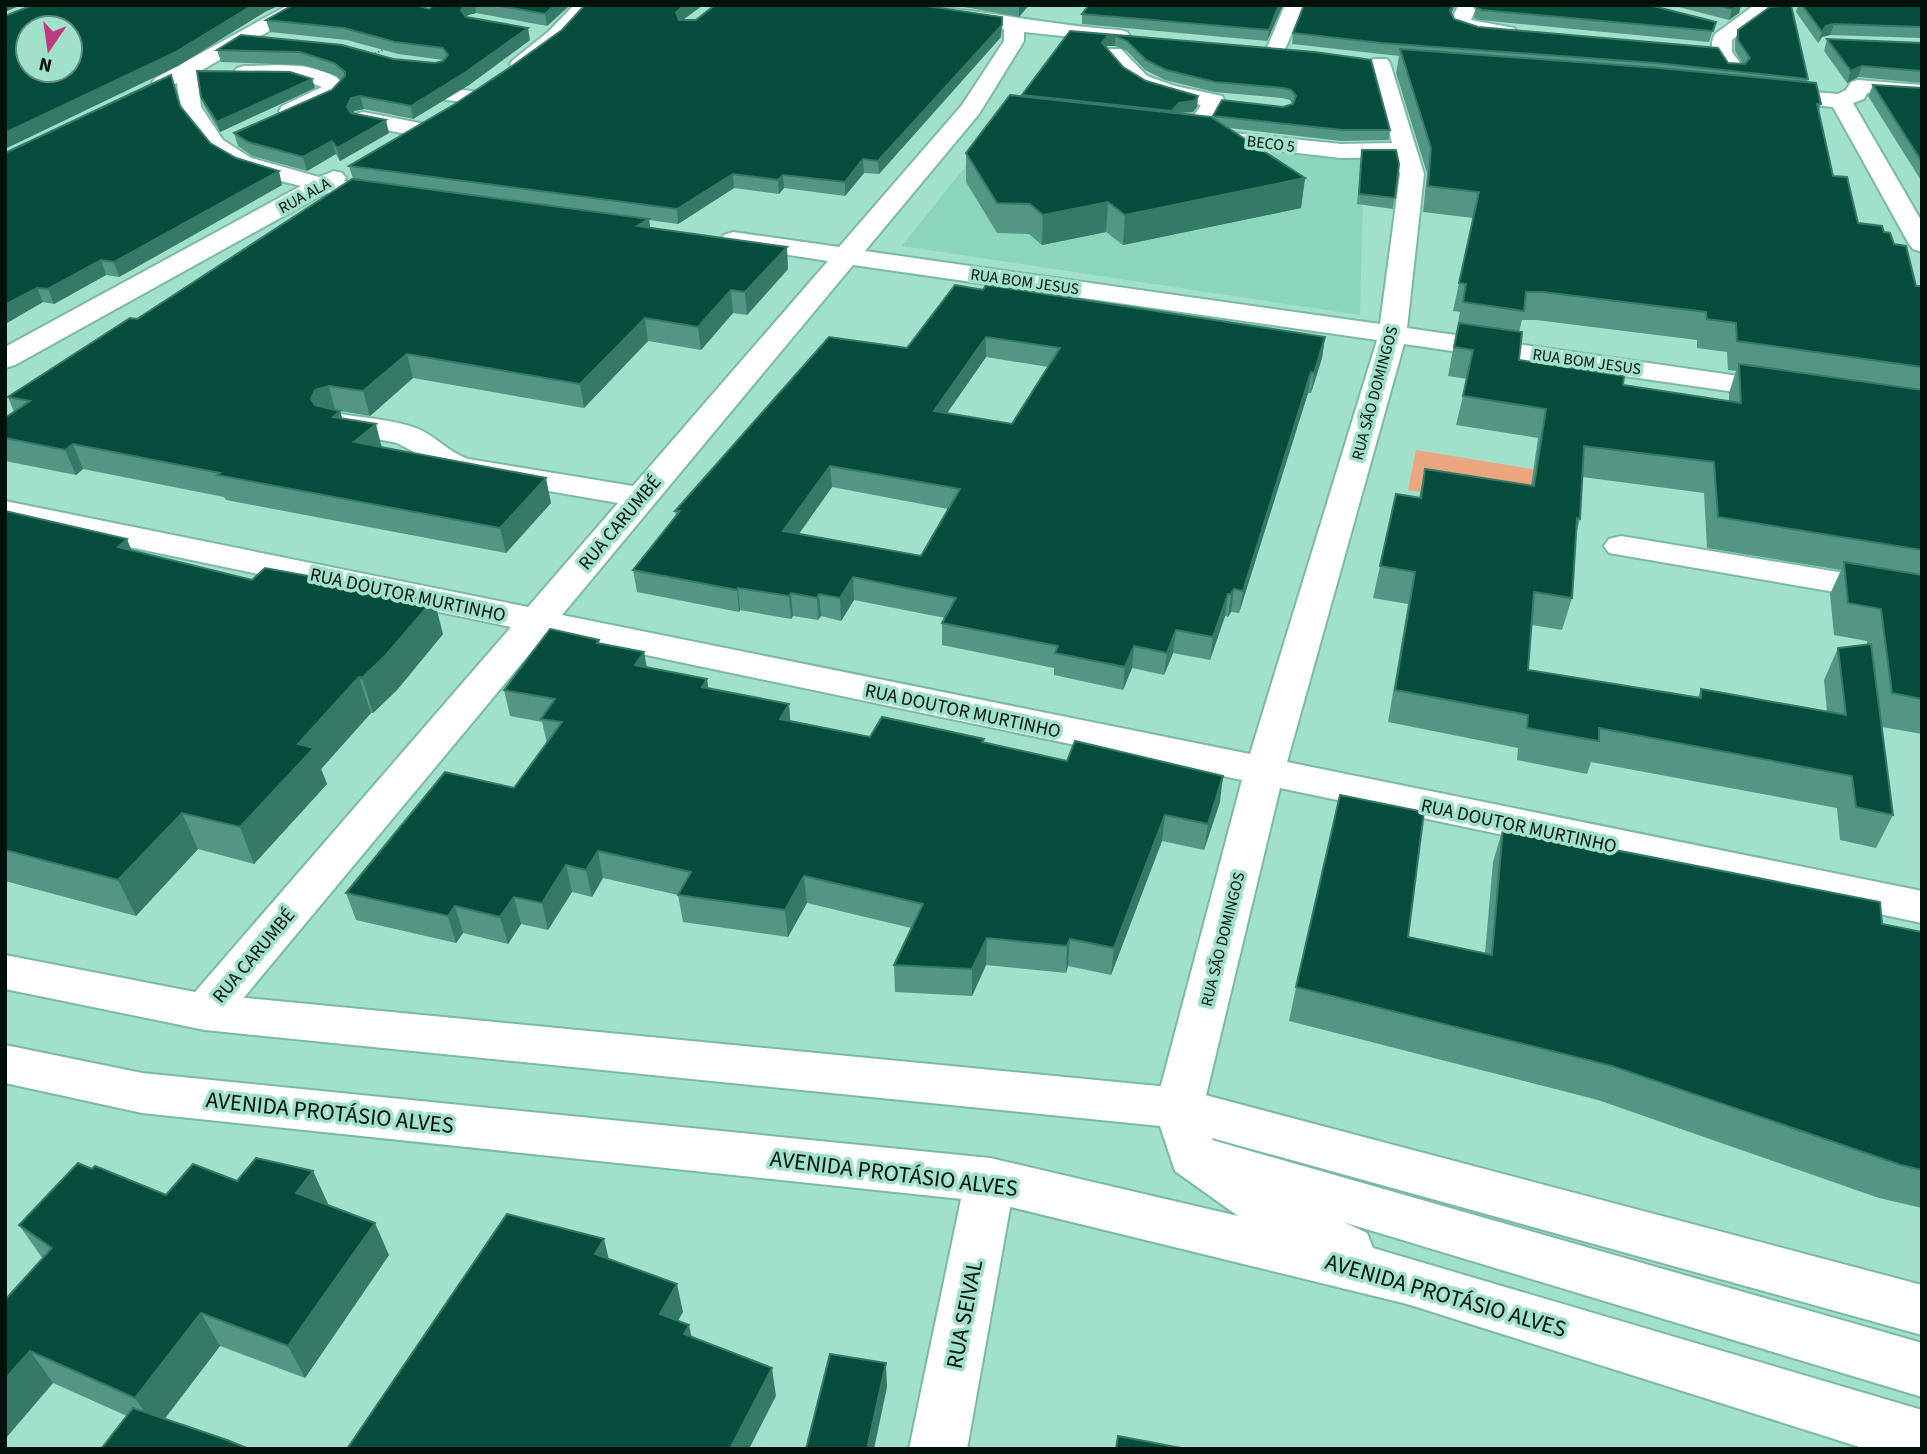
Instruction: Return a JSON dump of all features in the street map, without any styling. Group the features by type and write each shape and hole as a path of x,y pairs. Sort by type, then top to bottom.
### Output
{"street":[{"path":"139,93 186,72 273,18 305,5"},
{"path":"393,143 497,81 555,36 586,5"},
{"path":"897,5 1014,32 1114,53 1137,45 1047,30 1014,32"},
{"path":"990,5 1014,32"},
{"path":"1282,59 1295,5"},
{"path":"1782,7 1750,8 1722,38 1715,51 1742,77 1795,87 1850,93"},
{"path":"1465,10 1460,23 1476,29 1529,34"},
{"path":"1709,24 1732,30"},
{"path":"529,31 555,36"},
{"name":"RUA CARUMBÉ","path":"205,1012 971,109 1014,32"},
{"path":"239,38 279,42"},
{"path":"1114,53 1140,79 1168,91 1241,104"},
{"path":"1256,57 1282,59 1302,53"},
{"path":"1844,65 1850,93 1922,244"},
{"name":"RUA SÃO DOMINGOS","path":"1179,1108 1264,773 1393,332 1412,174 1378,68"},
{"path":"186,72 316,76 335,87 326,95 276,117"},
{"path":"186,72 190,107 215,145 243,163 322,185 418,198"},
{"path":"1720,90 1850,93 1922,91"},
{"path":"429,92 472,97"},
{"path":"1179,133 1186,121 1202,120 1214,101"},
{"path":"971,109 998,113"},
{"path":"363,119 417,130"},
{"name":"BECO 5","path":"1151,130 1340,151 1404,150"},
{"path":"215,145 240,134"},
{"name":"RUA ALA","path":"5,359 358,164"},
{"name":"RUA BOM JESUS","path":"707,237 1393,332 1813,394"},
{"path":"335,422 406,435 425,445 439,459 462,467 640,497"},
{"name":"RUA DOUTOR MURTINHO","path":"5,511 1922,907"},
{"path":"1621,547 1922,597"},
{"path":"5,972 205,1012 1179,1108 1922,1310"},
{"name":"AVENIDA PROTÁSIO ALVES","path":"5,1064 142,1093 990,1180 1407,1280 1922,1438"},
{"path":"1179,1108 1193,1156 1277,1215 1407,1280"},
{"path":"1193,1156 1922,1370"},
{"name":"RUA SEIVAL","path":"938,1449 990,1180"}],"path":[{"path":"372,55 389,47"}],"shaded area":[{"path":"1004,118 1364,159 1360,315 902,246"},
{"path":"1416,450 1580,477 1578,518 1408,490"}],"building":[{"path":"33,5 253,5 174,53 5,133 5,16"},
{"path":"293,5 416,5 429,9 434,5 465,5 461,10 466,17 528,28 466,72 411,106 360,96 351,98 347,107 351,113 386,120 337,148 332,141 303,157 248,142 234,133 332,90 345,76 345,72 334,63 300,52 217,50 241,35 342,45 393,59 435,63 443,61 448,55 443,48 395,42 344,28 266,20"},
{"path":"495,5 555,5 545,14"},
{"path":"585,5 685,5 676,12 679,20 696,20 715,5 920,5 1002,17 1002,25 878,161 863,159 845,182 783,175 778,180 733,174 677,209 349,166 455,104 512,66 562,30"},
{"path":"1089,5 1279,5 1269,30 1082,14"},
{"path":"1304,5 1452,5 1450,11 1454,19 1478,27 1718,48 1728,63 1745,64 1750,58 1738,40 1738,30 1770,7 1791,5 1808,79 1656,63 1382,43 1293,33"},
{"path":"1477,5 1649,5 1716,22 1713,31 1482,10 1477,8"},
{"path":"1716,5 1738,5 1732,9"},
{"path":"1802,5 1922,5 1922,27 1834,24 1826,26 1822,32"},
{"path":"1070,31 1315,52 1371,60 1390,130 1343,130 1213,116 1222,100 1283,107 1293,104 1296,96 1291,90 1283,88 1215,82 1166,70 1146,60 1127,41 1115,36 1107,36 1102,43 1123,67 1146,81 1198,96 1194,101 1179,103 1172,111 1022,95"},
{"path":"1827,39 1922,43 1922,71 1862,66 1851,71"},
{"path":"1400,49 1659,68 1816,83 1821,104 1817,104 1833,176 1847,177 1858,223 1882,226 1884,232 1890,233 1894,244 1906,246 1916,286 1922,286 1922,367 1737,341 1736,323 1707,319 1706,312 1543,292 1526,292 1524,311 1463,302 1466,284 1459,283 1479,192 1428,186 1431,148"},
{"path":"197,71 290,72 312,79 217,122 201,97"},
{"path":"171,75 180,106 210,143 236,158 279,171 114,262 101,260 48,289 37,288 5,305 5,153"},
{"path":"1873,85 1922,88 1922,162"},
{"path":"1010,95 1211,117 1305,178 1125,215 1108,202 1043,215 1030,204 997,203 966,153"},
{"path":"1362,150 1396,150 1399,164 1395,198 1359,194"},
{"path":"352,179 649,219 637,226 787,247 745,292 731,290 698,327 645,318 580,384 407,354 363,391 329,386 315,390 311,399 315,405 340,411 333,417 376,424 354,442 546,478 500,528 217,475 220,473 73,444 65,450 5,438 5,418 30,401 8,397 130,318 137,319"},
{"path":"955,285 983,290 986,285 1325,337 1314,373 1311,372 1243,591 1234,589 1228,594 1213,637 1176,630 1167,653 1134,646 1125,667 1055,653 1058,646 942,623 956,598 853,577 840,598 819,594 817,598 791,593 789,596 738,588 737,590 633,570 680,511 675,511 829,337 907,348","holes":["986,337 1060,348 1012,424 934,411","830,466 960,489 921,556 783,531"]},
{"path":"1459,323 1522,332 1519,360 1624,376 1623,385 1741,403 1739,364 1922,390 1922,550 1718,517 1714,462 1584,446 1572,598 1534,592 1528,670 1701,698 1701,689 1846,715 1838,648 1871,644 1893,815 1856,807 1852,776 1599,728 1599,741 1527,728 1528,715 1395,690 1415,572 1380,566 1396,494 1421,498 1425,469 1534,486 1546,409 1463,396 1473,350 1454,347"},
{"path":"5,511 127,539 118,547 252,580 265,568 434,599 386,655 362,678 359,677 298,744 314,748 240,827 182,813 118,880 5,850"},
{"path":"1844,562 1922,575 1922,699 1892,693 1881,609 1848,603"},
{"path":"550,629 599,640 597,643 644,652 635,665 707,679 702,687 789,704 780,719 870,737 882,717 984,739 982,742 1067,761 1075,741 1223,776 1208,824 1165,815 1114,948 1070,939 1067,946 987,938 972,969 894,965 923,904 804,876 785,910 678,895 691,872 598,851 586,870 566,865 542,903 514,897 500,917 455,906 448,916 346,893 445,772 514,788 562,722 541,719 555,699 504,690"},
{"path":"1340,795 1424,812 1408,937 1492,955 1503,828 1880,902 1882,924 1922,932 1922,1170 1612,1066 1296,987"},
{"path":"256,1158 313,1171 296,1193 375,1223 288,1346 201,1313 135,1398 30,1351 5,1379 5,1300 52,1248 19,1225 78,1163 92,1169 95,1166 166,1195 193,1164 237,1181"},
{"path":"507,1214 604,1239 595,1254 677,1284 660,1314 689,1325 684,1334 772,1368 730,1449 347,1449"},
{"path":"830,1354 886,1363 867,1449 806,1449"},
{"path":"133,1408 227,1440 249,1449 101,1449"},
{"path":"1118,1436 1186,1449 1116,1449"}]}
